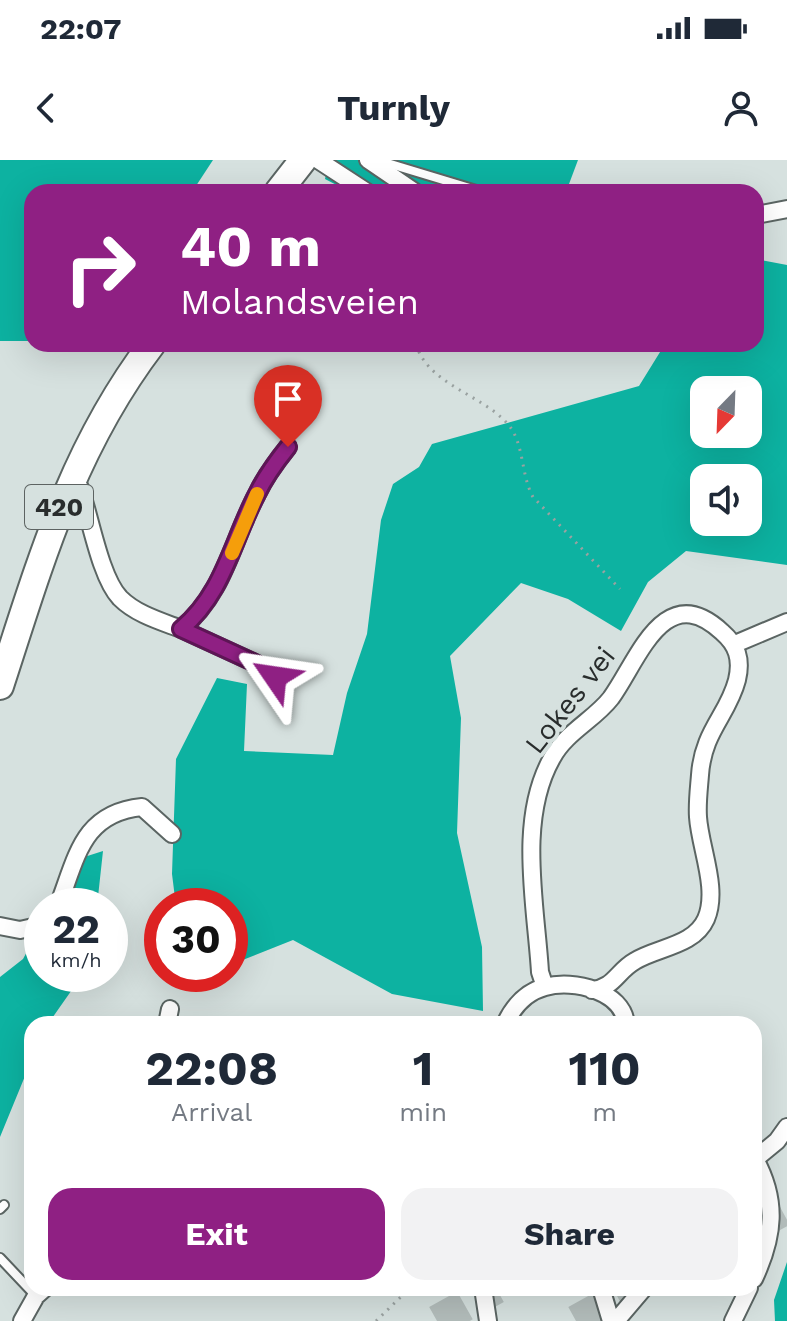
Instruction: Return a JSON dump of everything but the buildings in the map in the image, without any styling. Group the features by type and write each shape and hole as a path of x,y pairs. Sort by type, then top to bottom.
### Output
{"main road":[{"path":"284,184 303,160"},
{"name":"420","path":"1,681 70,479 97,423 146,352"}],"street":[{"path":"318,160 355,184"},
{"path":"368,160 403,184"},
{"path":"764,213 787,209"},
{"path":"181,629 194,618 219,583 256,495 288,447"},
{"path":"70,479 80,488 105,567 119,597 142,613 255,663 275,677"},
{"name":"Lokes vei","path":"545,987 539,956 533,823 540,785 552,756 610,699 649,635 671,618 689,614 712,623 735,644"},
{"path":"509,1016 513,1009 545,987 607,988 634,961 688,939 708,915 708,881 698,817 700,771 708,735 737,678 735,644 787,622"},
{"path":"65,888 83,841 103,818 120,809 142,807 172,834"},
{"path":"0,926 24,929"},
{"path":"592,990 610,995 620,1004 624,1016"},
{"path":"762,1153 787,1127"},
{"path":"762,1176 771,1194 773,1216 769,1242 762,1259"},
{"path":"22,1321 38,1296"},
{"path":"484,1296 488,1321"},
{"path":"604,1296 614,1321 637,1296"},
{"path":"733,1321 745,1296"}],"lane":[{"path":"377,160 456,184"},
{"path":"0,1258 24,1278"}],"path":[{"path":"421,352 432,371 508,423 516,438 527,486 533,497 620,589"},
{"path":"376,1321 402,1296"}],"green space":[{"path":"0,160 213,160 197,184 24,184 24,341 0,341"},
{"path":"329,160 578,160 569,184 335,184 325,179"},
{"path":"764,261 787,265 787,565 686,551 648,582 621,631 568,599 521,583 450,656 461,718 457,833 482,947 483,1011 392,994 293,940 248,958 248,888 174,888 172,874 176,759 217,678 247,684 244,751 333,755 347,693 367,634 381,520 393,484 419,467 432,444 639,386 660,352 764,352"},
{"path":"103,851 99,888 62,888 78,859"},
{"path":"24,957 24,992 70,992 54,1016 24,1016 24,1078 0,1137 0,977"},
{"path":"787,1262 787,1321 775,1321 774,1300"}],"tunnel":[{"path":"762,1222 787,1208"},
{"path":"437,1321 482,1296"},
{"path":"576,1321 621,1296"}],"slow traffic":[{"path":"232,553 257,494"}],"route":[{"path":"275,677 255,663 181,629 194,618 219,583 256,495 288,447"}]}
